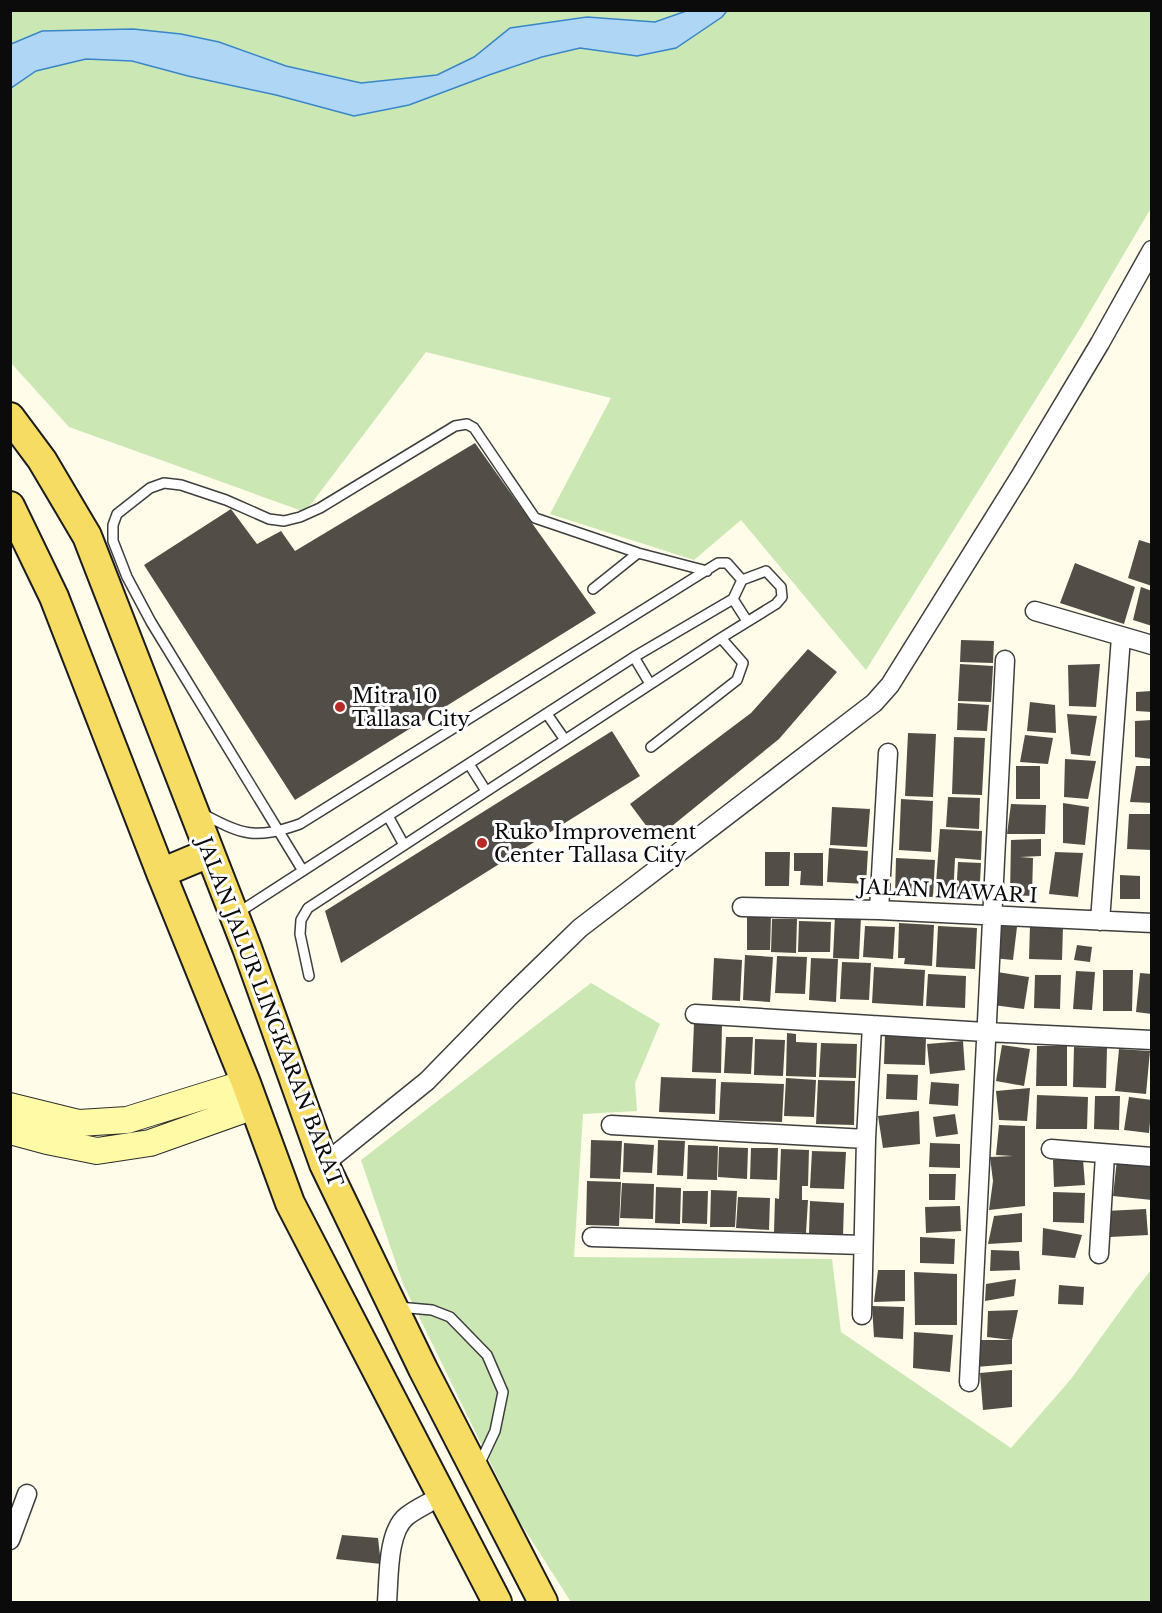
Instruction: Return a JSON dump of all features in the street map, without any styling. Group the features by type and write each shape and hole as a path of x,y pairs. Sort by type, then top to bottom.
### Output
{"main road":[{"name":"JALAN JALUR LINGKARAN BARAT","path":"10,417 42,460 87,536 233,916 324,1164 543,1602"},
{"path":"10,506 54,597 250,1094 290,1203 440,1497 497,1602"},
{"path":"161,873 209,853"},
{"path":"10,1106 79,1123 127,1120 250,1094"},
{"path":"10,1131 47,1141 97,1150 150,1143 250,1094"}],"street":[{"path":"324,1164 427,1081 580,928 874,703 890,685 1021,475 1100,343 1152,250"},
{"path":"1035,611 1152,645"},
{"path":"1100,921 1121,637"},
{"path":"969,1382 1005,660"},
{"path":"879,910 888,753"},
{"name":"JALAN MAWAR I","path":"742,907 879,910 1152,923"},
{"path":"695,1014 1152,1040"},
{"path":"862,1315 866,1139 872,1025"},
{"path":"611,1125 866,1139"},
{"path":"1051,1149 1152,1157"},
{"path":"1099,1254 1106,1155"},
{"path":"592,1237 863,1245"},
{"path":"10,1540 27,1494"},
{"path":"387,1602 392,1544 398,1526 406,1516 440,1497"}],"lane":[{"path":"303,871 150,622 127,577 113,541 113,525 117,514 150,488 164,483 181,485 226,500 269,519 284,521 320,508 454,426 463,423 474,428 535,518 638,553 707,572"},
{"path":"593,589 638,553"},
{"path":"191,808 236,831 260,835 300,824 707,572 718,563 728,563 742,580"},
{"path":"233,916 634,657 733,599 742,580 766,571 781,587 782,597 776,604 308,908 301,920 300,934 309,976"},
{"path":"733,599 747,621"},
{"path":"651,747 737,680 743,663 721,638"},
{"path":"634,657 650,684"},
{"path":"547,714 565,740"},
{"path":"470,764 486,791"},
{"path":"388,816 404,845"},
{"path":"393,1306 432,1310 450,1317 487,1355 503,1392 495,1431 476,1472"}],"green space":[{"path":"11,11 1151,11 1151,208 1081,327 866,670 741,520 694,560 550,514 611,398 426,352 305,512 69,427 11,363"},
{"path":"591,983 660,1024 635,1083 637,1111 583,1114 574,1257 832,1259 841,1332 1011,1448 1071,1379 1151,1270 1151,1602 571,1602 518,1519 403,1284 361,1160"}],"water":[{"path":"689,10 727,11 722,17 676,48 637,56 580,48 542,57 409,105 354,116 132,61 86,59 36,71 11,88 11,44 42,31 133,29 181,34 219,42 286,66 361,83 437,75 474,57 510,28 587,17 655,22"}],"building":[{"name":"Mitra 10 Tallasa City","path":"475,443 596,613 295,800 144,565 231,509 257,544 281,531 295,551"},
{"path":"1139,540 1152,544 1152,586 1128,578"},
{"path":"1075,563 1135,587 1124,624 1060,603"},
{"path":"1141,587 1152,591 1152,626 1133,620"},
{"path":"961,640 994,641 993,663 960,662"},
{"path":"808,649 837,672 779,739 656,839 630,804 751,713"},
{"path":"960,664 993,666 991,702 958,701"},
{"path":"1100,664 1096,707 1069,706 1068,665"},
{"path":"1152,691 1152,712 1136,711 1136,692"},
{"path":"1030,702 1055,705 1056,733 1027,731"},
{"path":"958,703 989,705 987,731 957,730"},
{"path":"1067,714 1097,716 1090,756 1071,754"},
{"path":"1152,720 1152,759 1135,757 1135,721"},
{"name":"Ruko Improvement Center Tallasa City","path":"612,731 640,776 341,963 325,911"},
{"path":"908,733 936,734 933,797 905,796"},
{"path":"1025,735 1053,738 1048,764 1020,762"},
{"path":"954,737 985,738 982,795 952,794"},
{"path":"1065,759 1096,761 1088,799 1064,797"},
{"path":"1016,766 1040,766 1040,799 1016,799"},
{"path":"1136,766 1152,766 1152,803 1130,802"},
{"path":"948,797 980,798 979,829 946,827"},
{"path":"901,799 933,801 931,852 899,850"},
{"path":"1063,803 1089,807 1085,845 1063,843"},
{"path":"1011,804 1046,805 1045,834 1007,834"},
{"path":"832,807 870,809 867,847 830,845"},
{"path":"1129,814 1152,814 1152,850 1127,849"},
{"path":"940,829 982,831 981,860 955,858 953,898 935,897"},
{"path":"1041,839 1041,856 1020,857 1033,858 1032,896 1010,895 1011,840"},
{"path":"829,848 868,851 866,884 827,882"},
{"path":"765,852 790,852 789,886 765,886"},
{"path":"1055,852 1083,853 1078,897 1049,894"},
{"path":"794,853 823,853 823,886 800,885 801,871 794,871"},
{"path":"896,858 935,860 933,897 895,895"},
{"path":"958,862 981,863 979,899 956,898"},
{"path":"1120,875 1140,876 1140,899 1120,899"},
{"path":"747,915 771,915 770,950 747,950"},
{"path":"835,916 861,917 859,959 833,958"},
{"path":"772,919 797,919 796,953 771,952"},
{"path":"799,921 831,922 830,952 798,952"},
{"path":"899,923 934,925 932,966 904,964 905,958 898,958"},
{"path":"997,925 1017,927 1013,960 993,958"},
{"path":"1030,925 1063,926 1062,960 1029,959"},
{"path":"865,926 895,927 893,959 863,957"},
{"path":"938,926 977,928 975,969 936,967"},
{"path":"1077,945 1092,947 1090,962 1074,960"},
{"path":"745,955 773,957 770,1002 743,1000"},
{"path":"777,956 807,957 805,994 775,993"},
{"path":"714,958 742,960 740,1001 712,1000"},
{"path":"811,958 838,959 836,1002 809,1000"},
{"path":"842,962 871,963 869,1000 840,999"},
{"path":"874,967 925,970 923,1006 872,1003"},
{"path":"1103,970 1133,970 1132,1011 1103,1011"},
{"path":"1076,971 1095,972 1092,1010 1073,1009"},
{"path":"997,972 1029,977 1024,1009 993,1005"},
{"path":"1140,973 1152,974 1152,1014 1136,1012"},
{"path":"928,974 966,976 965,1008 926,1006"},
{"path":"1035,975 1061,975 1060,1009 1034,1008"},
{"path":"694,1023 722,1024 721,1073 692,1072"},
{"path":"787,1033 796,1034 796,1042 817,1043 816,1077 786,1076"},
{"path":"885,1034 926,1037 925,1065 884,1064"},
{"path":"726,1037 753,1037 751,1074 724,1073"},
{"path":"755,1039 785,1040 783,1076 754,1075"},
{"path":"963,1041 965,1070 930,1074 927,1044"},
{"path":"821,1043 857,1044 856,1078 819,1077"},
{"path":"1002,1045 1030,1049 1024,1086 996,1081"},
{"path":"1037,1046 1067,1046 1067,1086 1036,1086"},
{"path":"1074,1047 1107,1048 1106,1088 1073,1087"},
{"path":"1119,1049 1150,1051 1146,1094 1115,1091"},
{"path":"887,1074 918,1075 917,1100 886,1099"},
{"path":"661,1077 716,1079 715,1114 659,1112"},
{"path":"786,1078 816,1080 814,1117 784,1116"},
{"path":"818,1080 855,1081 854,1125 816,1124"},
{"path":"721,1082 784,1084 782,1122 719,1120"},
{"path":"931,1082 959,1084 958,1106 929,1104"},
{"path":"1030,1088 1027,1121 999,1120 996,1091"},
{"path":"1037,1095 1088,1097 1087,1129 1036,1129"},
{"path":"1095,1096 1120,1096 1119,1130 1094,1129"},
{"path":"1129,1097 1152,1100 1149,1133 1124,1130"},
{"path":"919,1111 920,1144 883,1148 878,1116"},
{"path":"955,1114 958,1134 936,1137 933,1117"},
{"path":"999,1125 1025,1126 1025,1206 989,1210 993,1181 990,1157 1013,1156 996,1155"},
{"path":"591,1140 622,1141 620,1179 590,1178"},
{"path":"658,1140 685,1141 683,1176 657,1175"},
{"path":"624,1143 654,1145 652,1173 623,1172"},
{"path":"930,1143 960,1144 960,1168 929,1167"},
{"path":"688,1145 718,1146 717,1180 687,1179"},
{"path":"719,1147 748,1148 747,1179 718,1177"},
{"path":"751,1148 778,1148 777,1180 750,1179"},
{"path":"781,1149 809,1150 808,1186 802,1186 802,1200 808,1200 806,1233 774,1232 775,1198 779,1199"},
{"path":"812,1151 846,1152 844,1189 810,1188"},
{"path":"1083,1159 1085,1185 1054,1187 1053,1160"},
{"path":"1117,1159 1152,1163 1152,1200 1113,1196"},
{"path":"929,1174 956,1174 955,1200 929,1200"},
{"path":"587,1181 621,1182 619,1226 586,1225"},
{"path":"622,1183 654,1184 653,1219 620,1218"},
{"path":"656,1187 681,1188 680,1224 655,1223"},
{"path":"711,1190 737,1191 735,1227 710,1227"},
{"path":"683,1191 708,1191 707,1224 682,1223"},
{"path":"1053,1192 1085,1193 1084,1223 1053,1222"},
{"path":"738,1197 770,1198 769,1230 736,1228"},
{"path":"810,1201 844,1203 843,1236 809,1234"},
{"path":"960,1206 961,1231 926,1233 925,1207"},
{"path":"1146,1209 1148,1235 1110,1237 1105,1211"},
{"path":"1022,1213 1022,1242 988,1244 994,1216"},
{"path":"1043,1228 1082,1235 1075,1258 1042,1255"},
{"path":"920,1237 955,1239 954,1264 920,1263"},
{"path":"991,1250 1019,1251 1020,1270 990,1271"},
{"path":"878,1270 905,1270 905,1301 874,1302"},
{"path":"914,1272 957,1274 957,1325 915,1325"},
{"path":"1016,1279 1014,1296 985,1301 986,1284"},
{"path":"1059,1285 1084,1287 1083,1305 1058,1304"},
{"path":"872,1306 904,1307 903,1339 874,1337"},
{"path":"1018,1310 1012,1340 987,1337 988,1311"},
{"path":"914,1332 953,1335 950,1372 913,1368"},
{"path":"978,1340 1012,1340 1012,1364 976,1367"},
{"path":"1012,1370 1012,1407 983,1410 980,1373"},
{"path":"342,1535 378,1538 381,1564 336,1559"}],"place":[{"name":"Mitra 10 Tallasa City","path":"340,707"},
{"name":"Ruko Improvement Center Tallasa City","path":"482,843"}]}
